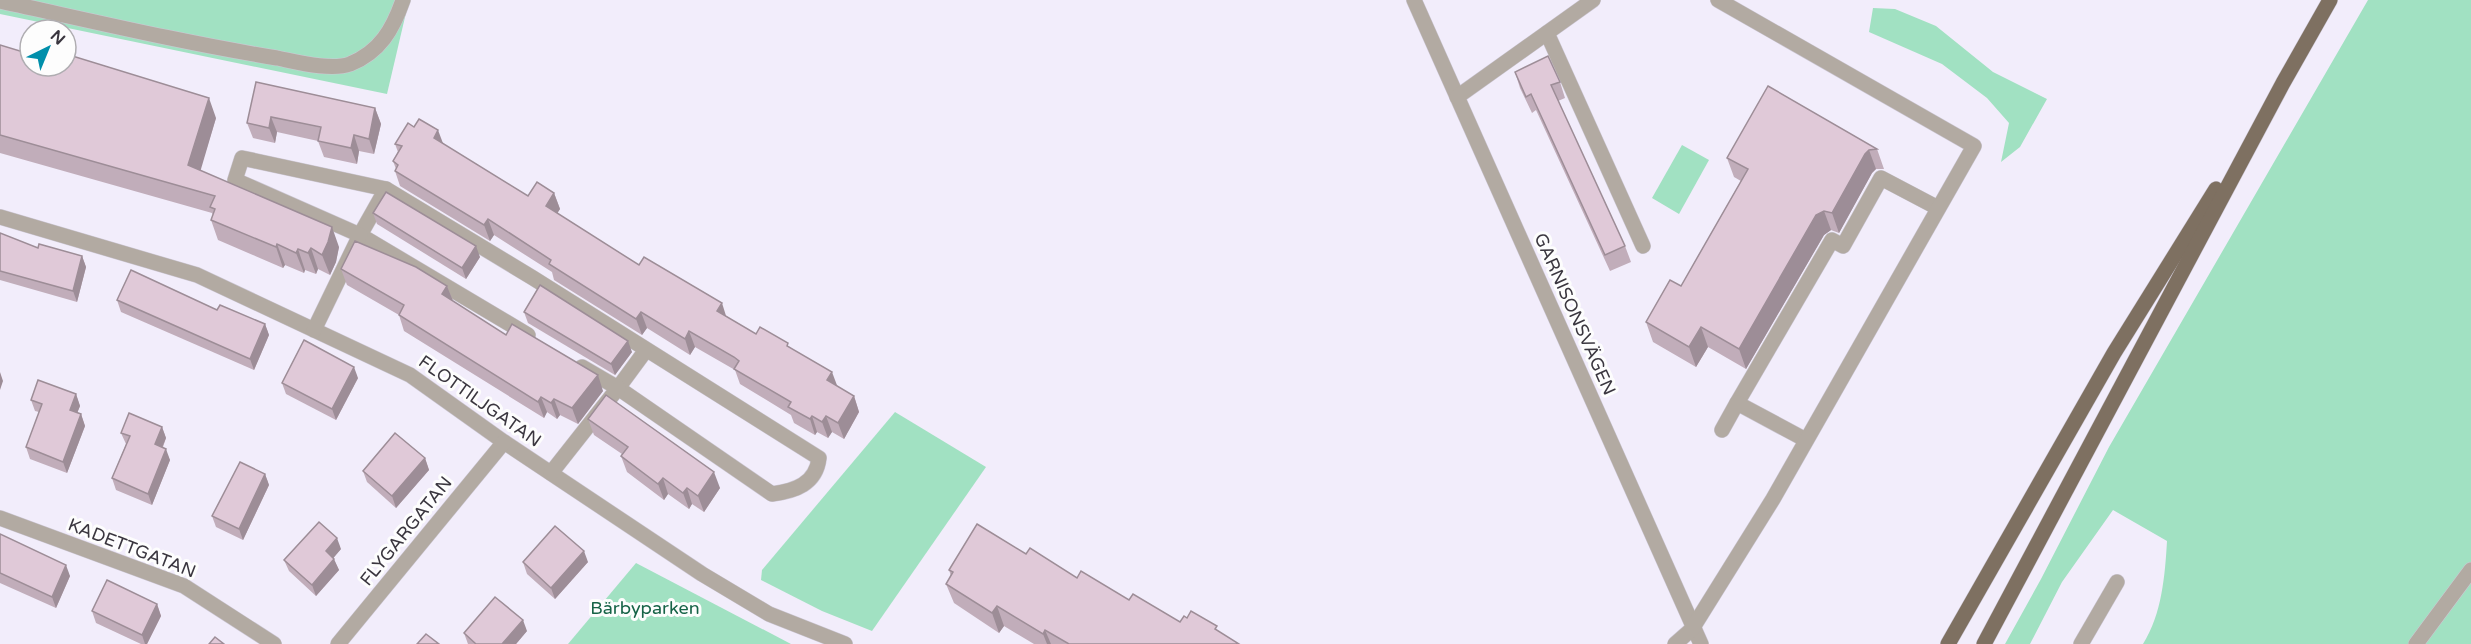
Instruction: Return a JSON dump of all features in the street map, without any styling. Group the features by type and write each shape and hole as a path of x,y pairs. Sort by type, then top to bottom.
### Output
{"main road":[{"path":"1984,644 2283,83 2330,0"},
{"path":"1948,644 2114,353 2283,83"}],"street":[{"path":"0,1 249,54 320,65 347,65 372,52 388,35 403,0"},
{"name":"GARNISONSVÄGEN","path":"1414,0 1692,629 1701,644"},
{"path":"1457,97 1593,0"},
{"path":"1675,644 1692,629 1806,440 1974,146 1718,0"},
{"path":"1547,33 1643,246"},
{"path":"546,345 360,235 235,180 242,159 386,189 533,278 819,458 817,471 796,491 772,494 618,388 567,358"},
{"path":"1722,430 1832,240 1843,246 1881,178 1938,208"},
{"path":"314,330 360,235 386,189"},
{"name":"FLOTTILJGATAN","path":"0,217 197,275 410,375 504,442 702,574 769,614 845,644"},
{"path":"551,473 645,350"},
{"path":"1737,403 1806,440"},
{"name":"FLYGARGATAN","path":"338,644 504,442"},
{"name":"KADETTGATAN","path":"0,518 184,586 274,644"},
{"path":"2416,644 2471,570"},
{"path":"2081,644 2117,582"}],"green space":[{"path":"0,0 409,0 387,94 78,30 78,18 19,18 0,14"},
{"path":"2368,0 2471,0 2471,644 2143,644 2158,607 2164,581 2167,541 2113,510 2062,582 2030,644 2005,644 2109,447"},
{"path":"1873,8 1895,9 1936,26 1993,72 2047,99 2020,147 2001,162 2009,123 1987,98 1942,64 1869,32"},
{"path":"1682,145 1709,160 1679,214 1652,198"},
{"path":"895,412 986,467 872,631 822,611 761,580 762,570"},
{"name":"Bärbyparken","path":"636,563 791,644 568,644"}],"building":[{"path":"0,45 18,50 18,78 78,78 78,58 209,98 188,165 332,227 328,242 322,255 311,248 308,253 298,249 296,253 277,244 276,247 211,220 215,209 210,207 215,196 0,135"},
{"path":"1548,56 1560,82 1551,85 1625,246 1605,255 1531,94 1526,97 1515,72"},
{"path":"256,82 375,108 369,139 354,135 351,148 318,141 321,127 271,117 269,128 247,123"},
{"path":"1768,86 1877,149 1869,150 1865,154 1832,213 1824,211 1816,215 1739,349 1701,327 1689,347 1646,322 1670,280 1681,286 1748,169 1727,158"},
{"path":"419,119 438,130 434,138 528,196 537,182 554,193 546,206 639,265 644,257 722,303 717,311 756,334 760,327 788,343 787,346 832,372 827,380 854,396 838,423 826,416 822,422 812,416 810,419 788,407 791,402 734,369 739,361 734,357 689,331 685,339 641,312 636,319 549,264 551,260 488,219 484,225 395,171 398,165 393,161 402,146 395,144 408,123 414,127"},
{"path":"386,192 476,246 462,268 373,213"},
{"path":"0,233 38,248 39,244 82,256 73,291 0,271"},
{"path":"355,241 416,267 447,286 442,294 506,335 512,324 598,375 572,408 554,399 551,403 541,397 538,402 399,315 404,305 341,269"},
{"path":"131,270 217,310 220,305 265,324 250,359 117,300"},
{"path":"540,285 628,341 611,364 524,312"},
{"path":"304,340 354,367 332,409 282,383"},
{"path":"38,380 76,394 70,410 81,414 63,462 26,447 42,404 31,400"},
{"path":"606,395 714,472 698,496 687,488 683,493 663,478 658,484 621,456 628,447 588,419"},
{"path":"129,413 162,427 155,444 166,449 148,494 112,478 130,436 121,433"},
{"path":"395,433 425,458 392,496 363,471"},
{"path":"240,462 265,474 239,529 212,516"},
{"path":"319,522 337,538 326,551 334,559 312,585 284,560"},
{"path":"977,524 1026,554 1030,548 1077,578 1081,571 1129,600 1133,594 1180,622 1184,616 1187,618 1191,611 1217,626 1215,629 1239,644 1069,644 1045,630 1043,634 997,606 992,613 946,584 953,572 949,570"},
{"path":"555,526 584,551 551,588 523,562"},
{"path":"0,534 66,565 52,597 0,573"},
{"path":"107,580 157,604 142,635 92,611"},
{"path":"495,597 523,620 502,644 476,644 464,633"},
{"path":"426,634 439,644 417,644"},
{"path":"215,637 224,644 209,644"}]}
